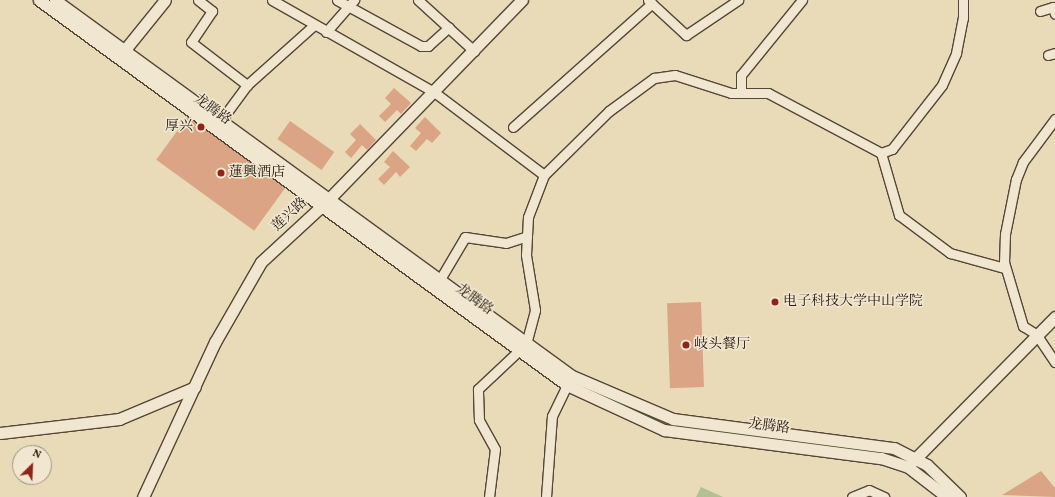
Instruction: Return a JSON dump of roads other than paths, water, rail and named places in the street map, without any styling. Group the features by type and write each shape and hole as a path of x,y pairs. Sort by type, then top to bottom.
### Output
{"street":[{"name":"龙腾路","path":"39,0 219,123 324,204 439,281 522,347"},
{"name":"龙腾路","path":"55,0 121,56 570,381 664,430 866,454 908,467 947,497"},
{"path":"121,56 165,0"},
{"path":"198,0 212,11 191,42 247,85"},
{"path":"272,0 314,26 434,92 544,175"},
{"path":"337,0 351,3 421,46 428,46 449,28"},
{"path":"418,0 474,51"},
{"name":"莲兴路","path":"143,497 215,342 262,262 324,204 522,0"},
{"path":"513,127 650,2 686,35 738,0"},
{"path":"741,93 741,75 802,0"},
{"path":"881,153 892,149 942,85 956,53 963,18 962,0"},
{"path":"326,32 351,3"},
{"path":"1040,11 1053,7 1055,14"},
{"path":"219,123 247,85 314,26"},
{"path":"489,497 495,449 479,420 478,389 522,347 535,310 526,255 528,217 544,175 610,111 654,78 675,74 731,93 768,93 881,153 899,215 950,253 1005,268"},
{"path":"1055,119 1023,162 1016,179 1005,234 1005,268 1023,326 1036,334 1055,362"},
{"path":"439,281 465,237 506,243 527,236"},
{"path":"908,467 1036,334 1055,317"},
{"name":"龙腾路","path":"570,381 673,419 894,448 916,457 960,497"},
{"path":"546,497 552,416 570,381"},
{"path":"0,433 119,419 195,387"},
{"path":"852,497 869,490 884,497"}],"place":[{"name":"厚兴","path":"201,127"},
{"name":"蓮興酒店","path":"221,173"},
{"name":"电子科技大学中山学院","path":"775,302"},
{"name":"岐头餐厅","path":"686,345"}]}
